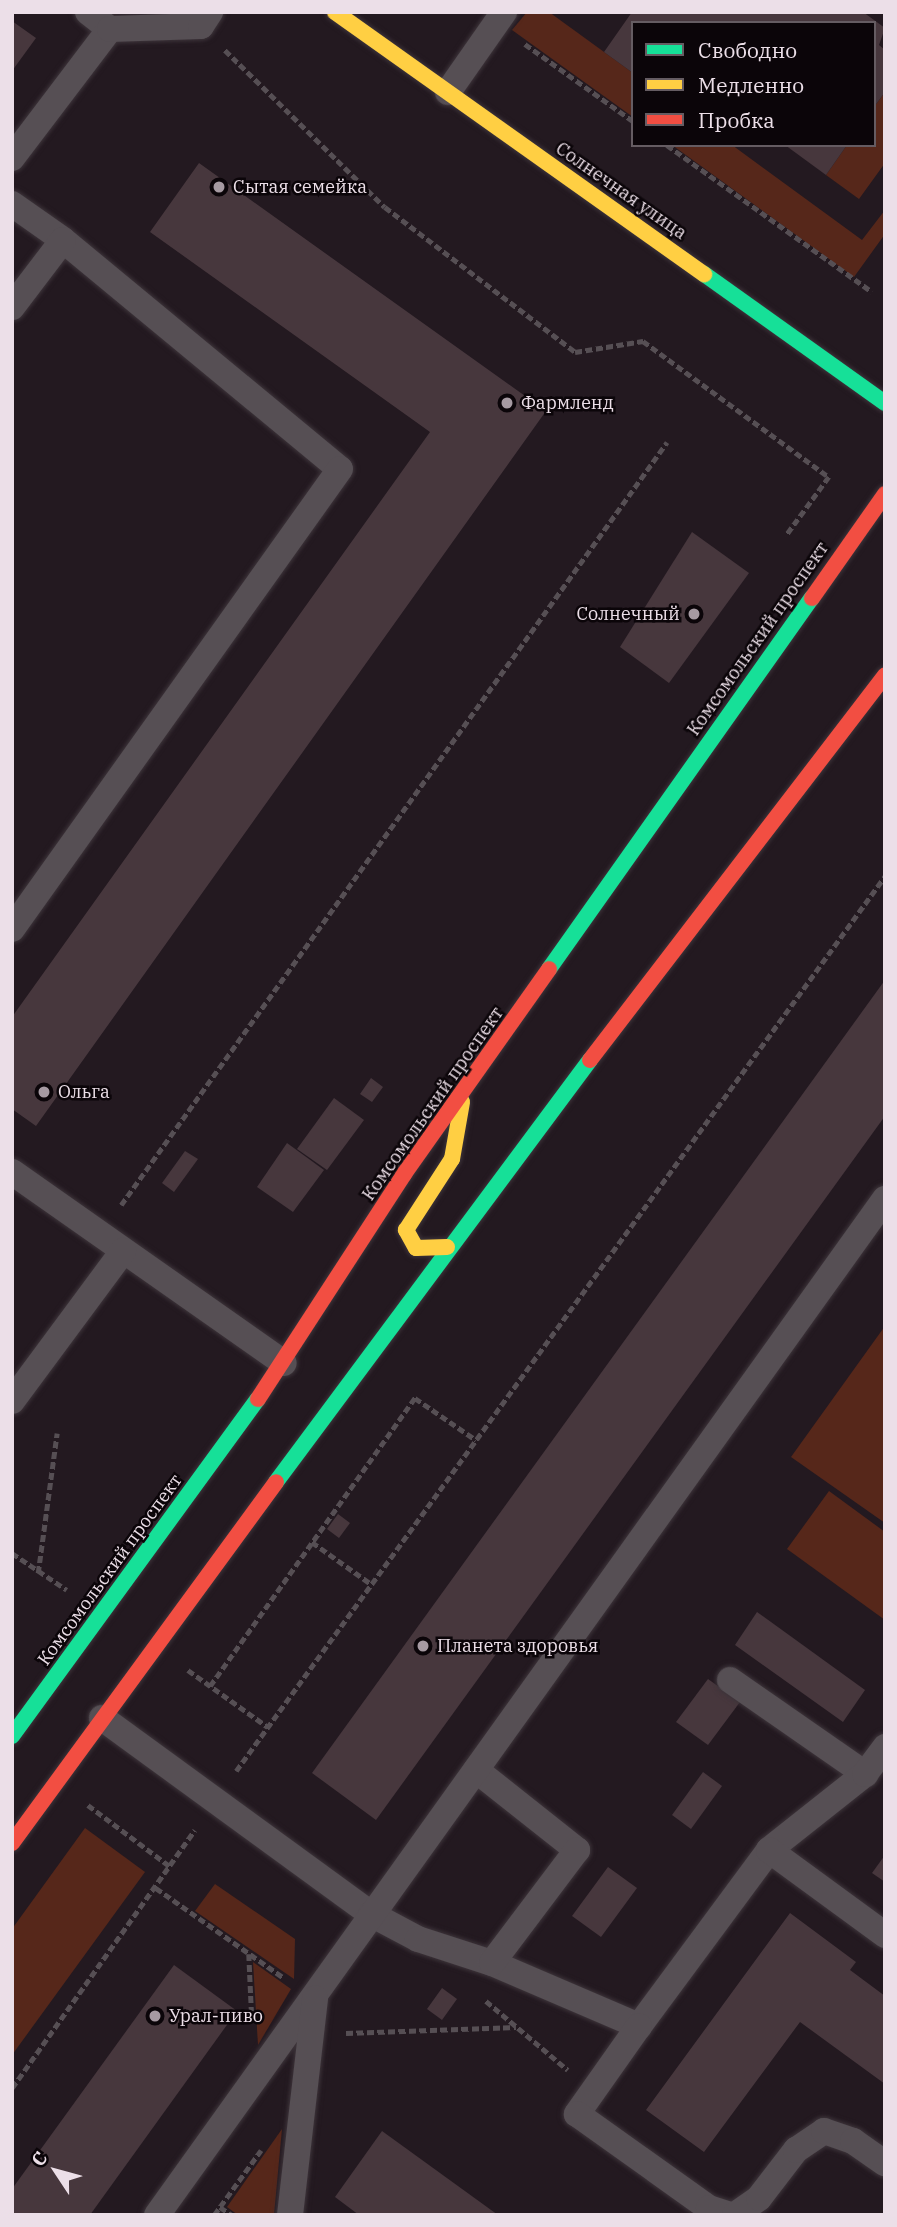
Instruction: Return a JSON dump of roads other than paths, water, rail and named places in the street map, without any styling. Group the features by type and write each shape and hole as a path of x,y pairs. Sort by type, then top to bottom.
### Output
{"main road":[{"name":"Солнечная улица","path":"335,12 885,403"},
{"name":"Комсомольский проспект","path":"12,1736 58,1685 284,1363 404,1174 464,1093 885,494"},
{"path":"12,1843 97,1714 447,1247 885,675"},
{"path":"447,1247 416,1248 407,1230 452,1159 464,1093"}],"lane":[{"path":"88,12 110,29 206,19"},
{"path":"448,92 501,18"},
{"path":"12,158 110,29"},
{"path":"12,204 63,240 340,469 17,913"},
{"path":"12,307 63,240"},
{"path":"12,1172 284,1363"},
{"path":"157,2215 885,1199"},
{"path":"12,1401 123,1251"},
{"path":"730,1680 865,1774"},
{"path":"97,1714 371,1914 418,1939 492,1963 639,2026"},
{"path":"885,1747 865,1774 769,1850 577,2115 709,2208 733,2215 759,2198 796,2150 824,2131 853,2141 885,2163"},
{"path":"476,1770 577,1850 492,1963"},
{"path":"769,1850 885,1935"},
{"path":"290,2215 314,1995"}],"place":[{"name":"Сытая семейка","path":"219,187"},
{"name":"Фармленд","path":"507,403"},
{"name":"Солнечный","path":"694,614"},
{"name":"Ольга","path":"44,1092"},
{"name":"Планета здоровья","path":"423,1646"},
{"name":"Урал-пиво","path":"155,2016"}]}
